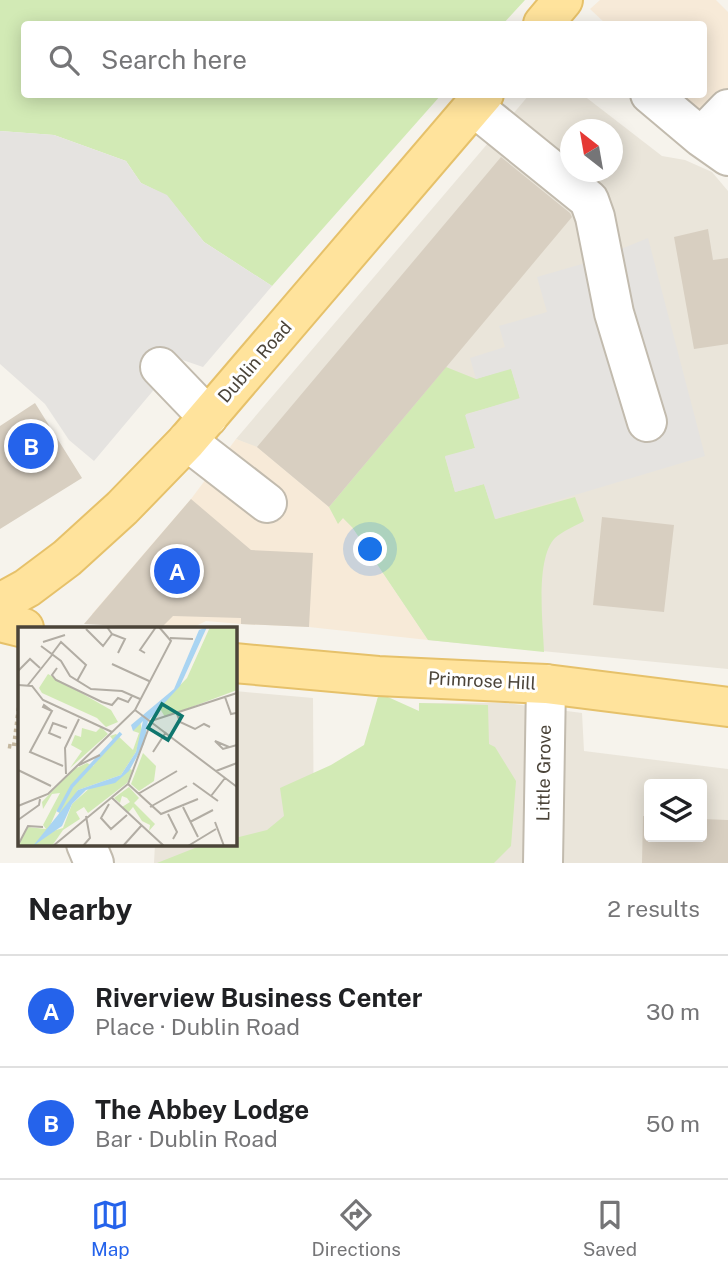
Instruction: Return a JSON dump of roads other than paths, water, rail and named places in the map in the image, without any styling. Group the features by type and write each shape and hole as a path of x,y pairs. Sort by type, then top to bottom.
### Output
{"main road":[{"name":"Dublin Road","path":"0,603 27,588 67,558 122,508 197,429 479,101"},
{"path":"0,622 20,627"},
{"name":"Primrose Hill","path":"236,663 378,676 546,684 728,707"}],"street":[{"path":"655,98 715,147 728,109"},
{"path":"479,101 589,200 595,217 614,313 647,422"},
{"path":"160,367 197,429 267,503"},
{"name":"Little Grove","path":"543,863 546,684"},
{"path":"87,846 94,863"}],"place":[{"name":"The Abbey Lodge","path":"31,446"},
{"name":"Riverview Business Center","path":"177,571"}]}
